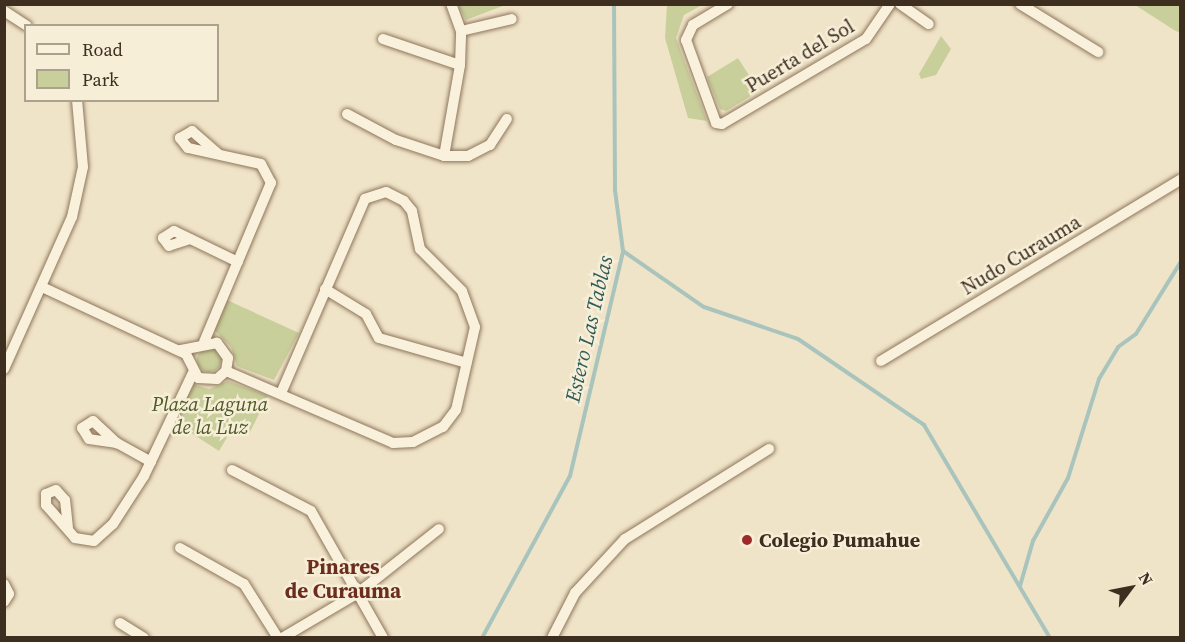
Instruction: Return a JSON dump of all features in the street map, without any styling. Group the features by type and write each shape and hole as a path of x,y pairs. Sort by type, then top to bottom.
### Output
{"street":[{"path":"444,156 460,65 461,31 451,4"},
{"name":"Puerta del Sol","path":"728,4 693,26 686,40 716,123 722,124 866,39 890,4"},
{"path":"900,4 929,24"},
{"path":"1020,4 1098,52"},
{"path":"4,11 24,24"},
{"path":"461,31 512,19"},
{"path":"383,39 392,39 460,65"},
{"path":"4,369 72,217 83,167 77,102"},
{"path":"347,114 396,140 444,156 468,156 490,145 507,119"},
{"path":"180,350 190,352 204,342 271,183 261,164 218,154"},
{"name":"Nudo Curauma","path":"881,361 1180,180"},
{"path":"226,371 393,443 413,442 443,427 456,410 475,327 462,291 420,249 412,211 404,201 386,192 365,199 281,393"},
{"path":"190,239 238,262"},
{"path":"42,287 180,350 188,356 193,373 151,462 113,524 94,541 75,538 68,528"},
{"path":"325,289 366,314 379,338 467,363"},
{"path":"193,373 210,381 226,371 228,358 222,347 204,342"},
{"path":"117,444 151,462"},
{"path":"552,638 574,593 625,538 769,449"},
{"path":"232,470 311,511 383,638"},
{"path":"180,548 237,577 280,638 358,593 439,529"},
{"path":"4,584 9,594 4,602"},
{"path":"120,623 144,638"}],"green space":[{"path":"458,5 505,5 466,20"},
{"path":"667,5 702,5 684,15 676,38 707,121 688,118 665,38"},
{"path":"1135,5 1180,5 1180,33 1174,30"},
{"path":"941,36 951,49 936,75 921,79 919,74"},
{"path":"738,58 759,91 726,111 720,109 707,77"},
{"name":"Plaza Laguna de la Luz","path":"227,300 299,333 274,380 237,366 231,347 214,330"},
{"path":"209,348 218,351 221,360 218,369 209,372 200,369 197,360 200,351"},
{"name":"Plaza Laguna de la Luz","path":"228,381 268,396 249,434 235,424 219,451 174,422 192,384 209,389"}],"waterway":[{"name":"Estero Las Tablas","path":"482,638 570,476 623,251 615,190 614,4"},
{"path":"623,251 704,307 798,339 924,425 1050,638"},
{"path":"1020,586 1033,541 1068,478 1099,379 1118,347 1136,334 1180,263"}],"place":[{"name":"Colegio Pumahue","path":"747,540"}],"district":[{"name":"Pinares de Curauma","path":"343,579"}]}
